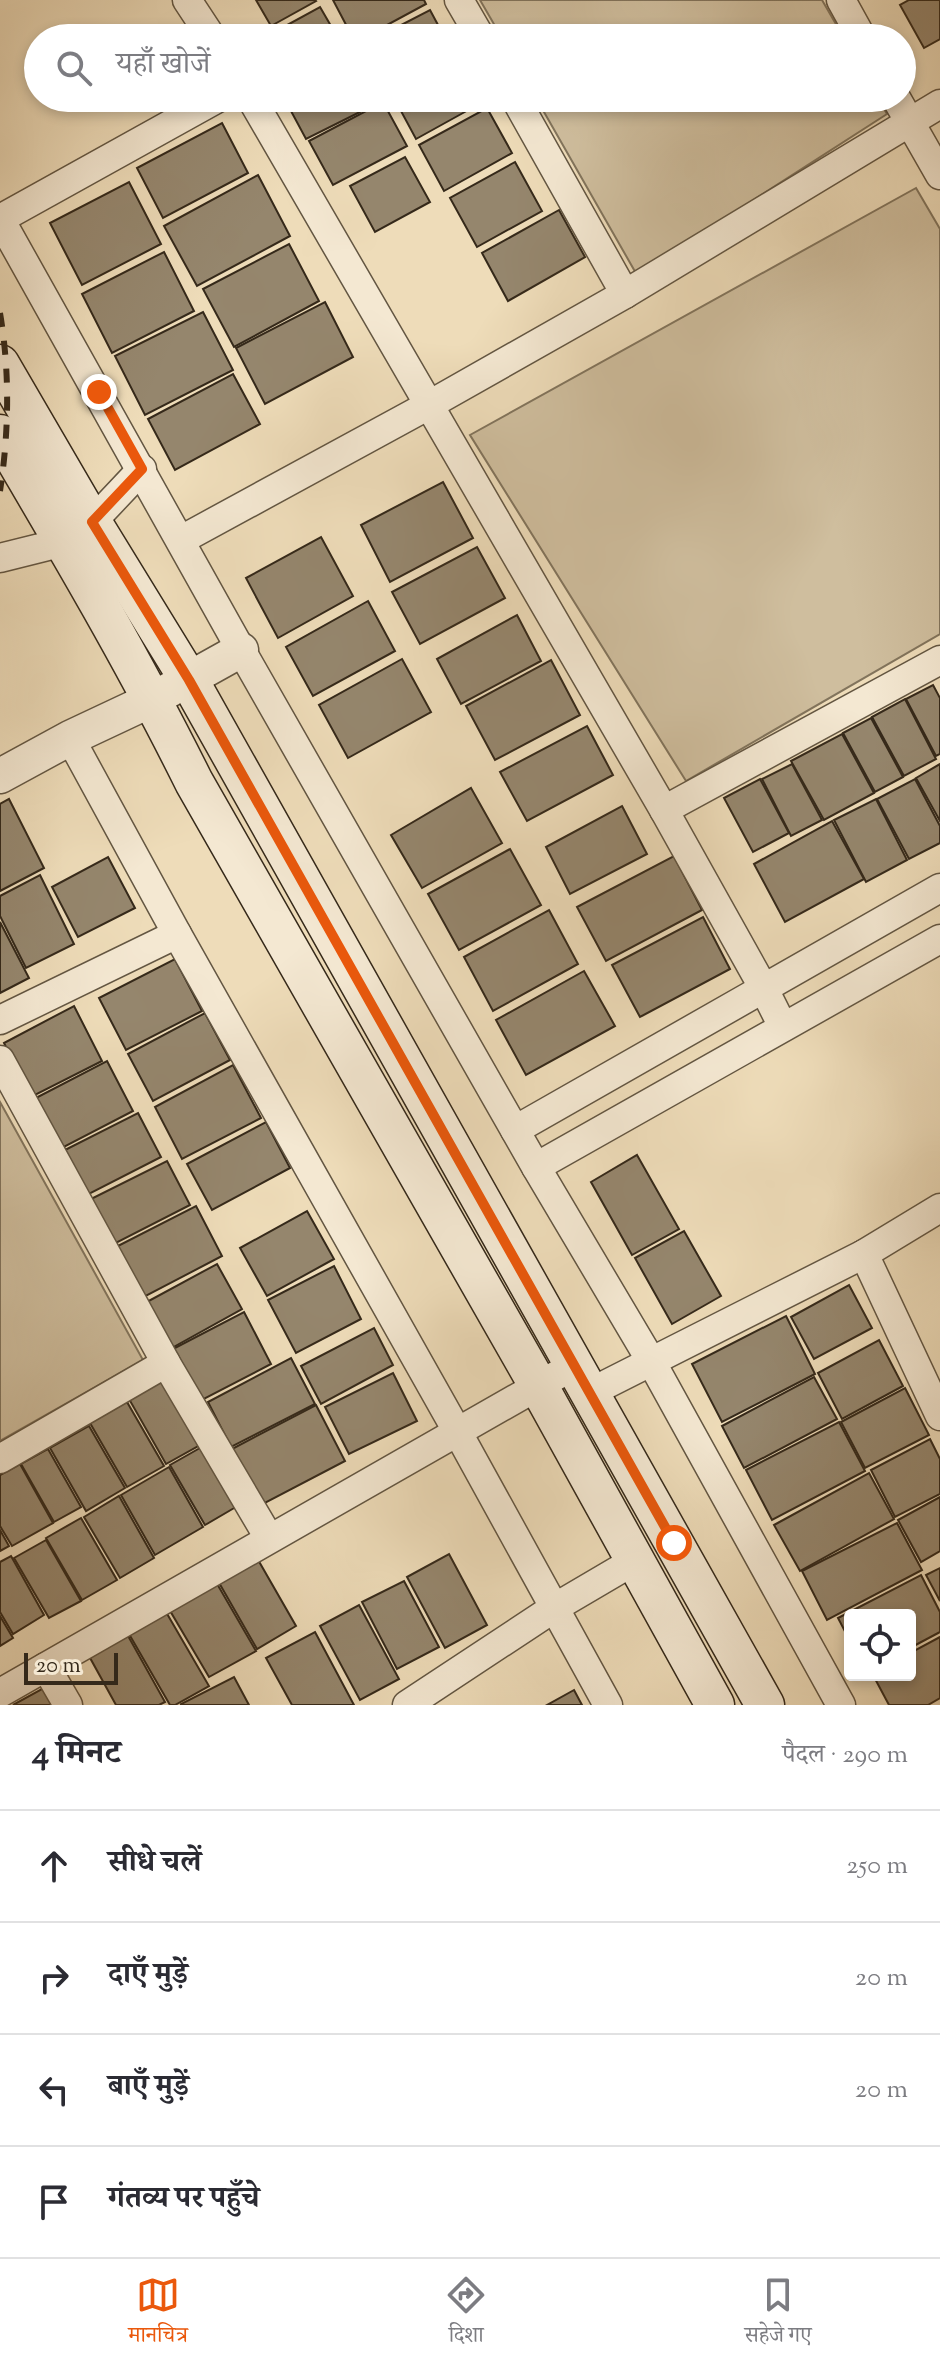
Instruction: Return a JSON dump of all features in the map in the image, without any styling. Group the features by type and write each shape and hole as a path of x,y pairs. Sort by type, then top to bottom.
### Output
{"main road":[{"path":"0,364 194,782 538,1385 715,1705"},
{"path":"0,434 189,680 765,1705"}],"street":[{"path":"187,0 203,24"},
{"path":"459,0 473,24"},
{"path":"841,0 854,24"},
{"path":"916,108 940,104"},
{"path":"193,112 0,219 241,650 536,1167 651,1361 841,1705"},
{"path":"259,112 664,810 783,1027"},
{"path":"523,112 625,294"},
{"path":"181,540 625,294 900,112"},
{"path":"904,112 940,175"},
{"path":"0,558 78,532 142,469"},
{"path":"0,776 70,738 153,699 241,650"},
{"path":"664,810 940,660"},
{"path":"70,738 608,1705"},
{"path":"515,1130 940,888"},
{"path":"0,1020 177,934"},
{"path":"536,1167 940,939"},
{"path":"0,1060 166,1363 269,1538"},
{"path":"0,1693 538,1385 581,1379 651,1361 864,1254 940,1208"},
{"path":"864,1254 940,1416"},
{"path":"0,1459 166,1363"},
{"path":"407,1705 554,1608 634,1561"},
{"path":"46,1667 68,1705"}],"shaded area":[{"path":"480,0 822,0 836,24 494,24"},
{"path":"544,112 886,112 887,114 637,275"},
{"path":"916,188 940,229 940,634 686,781 470,435"},
{"path":"0,1102 143,1360 0,1441"}],"building":[{"path":"256,0 316,1 275,24 270,24"},
{"path":"333,0 424,0 426,4 389,24 346,24"},
{"path":"909,0 940,0 940,39 924,48 916,34 916,24 911,24 900,5"},
{"path":"320,7 330,24 289,24"},
{"path":"430,10 438,24 403,24"},
{"path":"292,112 360,112 306,139"},
{"path":"364,112 388,112 407,146 333,185 309,141"},
{"path":"402,112 465,112 416,139"},
{"path":"480,112 489,112 512,153 444,191 419,145"},
{"path":"222,123 248,173 163,218 137,168"},
{"path":"405,157 430,202 375,232 350,186"},
{"path":"515,162 542,211 477,247 450,198"},
{"path":"258,175 290,236 197,286 164,226"},
{"path":"129,182 161,244 82,285 50,223"},
{"path":"559,210 585,257 508,301 482,253"},
{"path":"289,244 319,301 234,347 203,289"},
{"path":"164,252 194,311 112,353 82,294"},
{"path":"325,302 353,357 265,404 236,348"},
{"path":"203,312 233,370 145,415 115,356"},
{"path":"233,374 260,424 175,470 148,419"},
{"path":"443,482 473,538 390,582 361,525"},
{"path":"321,537 353,596 278,638 246,578"},
{"path":"477,547 505,598 420,644 392,592"},
{"path":"368,601 395,651 313,696 286,647"},
{"path":"517,615 541,661 461,704 437,659"},
{"path":"402,659 431,712 348,758 319,705"},
{"path":"551,660 580,715 495,760 466,706"},
{"path":"933,685 940,698 940,754 936,756 906,699"},
{"path":"905,699 936,759 904,776 872,717"},
{"path":"871,718 903,777 875,792 843,733"},
{"path":"587,726 613,775 527,821 500,772"},
{"path":"842,734 874,793 824,820 791,761"},
{"path":"792,764 822,820 791,836 762,779"},
{"path":"940,764 940,821 916,778"},
{"path":"760,779 789,833 753,852 724,798"},
{"path":"915,779 940,826 940,843 909,859 877,799"},
{"path":"471,788 502,843 422,888 391,835"},
{"path":"9,799 44,868 0,891 0,804"},
{"path":"876,799 907,860 866,882 834,820"},
{"path":"622,806 647,854 570,894 546,847"},
{"path":"832,821 864,879 785,922 754,864"},
{"path":"510,849 541,905 459,950 428,894"},
{"path":"674,856 702,910 606,961 577,907"},
{"path":"108,857 135,908 78,937 52,887"},
{"path":"40,875 74,944 26,968 0,916 0,896"},
{"path":"549,910 578,964 493,1011 464,957"},
{"path":"703,917 730,969 640,1017 612,965"},
{"path":"0,922 29,978 0,993"},
{"path":"175,959 202,1011 126,1050 99,998"},
{"path":"584,971 615,1026 526,1075 496,1020"},
{"path":"74,1006 102,1061 31,1097 4,1043"},
{"path":"205,1013 230,1060 153,1101 128,1054"},
{"path":"107,1061 133,1111 58,1150 32,1100"},
{"path":"233,1065 261,1118 182,1159 155,1107"},
{"path":"138,1113 161,1157 81,1198 59,1153"},
{"path":"266,1122 290,1168 212,1210 187,1164"},
{"path":"637,1155 679,1229 632,1255 591,1182"},
{"path":"167,1161 190,1205 108,1247 85,1202"},
{"path":"196,1206 222,1256 138,1300 112,1249"},
{"path":"307,1211 334,1259 267,1296 240,1248"},
{"path":"684,1231 721,1296 672,1324 635,1258"},
{"path":"217,1264 242,1309 170,1349 145,1303"},
{"path":"334,1266 361,1319 296,1353 268,1300"},
{"path":"849,1285 872,1328 814,1359 791,1317"},
{"path":"244,1312 271,1364 198,1402 171,1350"},
{"path":"786,1316 815,1374 722,1422 692,1364"},
{"path":"374,1328 393,1365 321,1404 301,1366"},
{"path":"879,1340 903,1386 842,1419 818,1373"},
{"path":"291,1358 315,1404 231,1447 208,1402"},
{"path":"393,1373 417,1421 349,1454 325,1407"},
{"path":"814,1377 837,1419 744,1468 722,1426"},
{"path":"163,1380 200,1445 166,1464 129,1399"},
{"path":"905,1388 929,1435 865,1468 841,1422"},
{"path":"127,1402 164,1466 127,1487 90,1423"},
{"path":"316,1405 345,1461 261,1505 232,1449"},
{"path":"839,1422 865,1471 772,1520 746,1470"},
{"path":"89,1426 125,1488 86,1511 50,1448"},
{"path":"930,1439 940,1459 940,1494 895,1517 871,1470"},
{"path":"207,1444 241,1504 205,1525 170,1465"},
{"path":"48,1449 81,1507 54,1522 21,1464"},
{"path":"20,1464 53,1523 12,1546 0,1526 0,1475"},
{"path":"169,1467 203,1527 155,1555 121,1495"},
{"path":"869,1473 894,1519 800,1571 774,1525"},
{"path":"119,1496 154,1558 120,1578 84,1517"},
{"path":"940,1497 940,1551 921,1562 898,1520"},
{"path":"81,1518 117,1580 82,1600 46,1538"},
{"path":"897,1523 922,1570 827,1620 802,1571"},
{"path":"0,1530 9,1546 0,1551"},
{"path":"46,1540 81,1601 49,1618 14,1558"},
{"path":"449,1554 487,1625 445,1648 407,1577"},
{"path":"11,1556 44,1615 13,1634 0,1612 0,1562"},
{"path":"257,1558 296,1626 257,1649 218,1581"},
{"path":"940,1568 940,1601 926,1575"},
{"path":"921,1575 940,1612 940,1632 916,1645 916,1609 855,1609"},
{"path":"404,1581 439,1647 397,1669 362,1602"},
{"path":"216,1582 256,1651 209,1677 169,1609"},
{"path":"359,1605 399,1679 360,1700 320,1626"},
{"path":"166,1612 209,1686 175,1705 170,1705 129,1634"},
{"path":"844,1615 844,1630 838,1618"},
{"path":"0,1616 13,1638 0,1646"},
{"path":"315,1632 354,1705 292,1705 266,1658"},
{"path":"127,1634 165,1702 159,1705 116,1705 89,1656"},
{"path":"940,1637 940,1698 928,1705 889,1705 876,1681 916,1681 916,1650"},
{"path":"234,1677 249,1705 181,1705 181,1704"},
{"path":"51,1684 63,1705 13,1705"},
{"path":"574,1690 582,1705 547,1705"}],"railway":[{"path":"0,313 7,402 0,491"}],"route":[{"path":"99,392 142,469 92,522 189,680 674,1543"}]}
